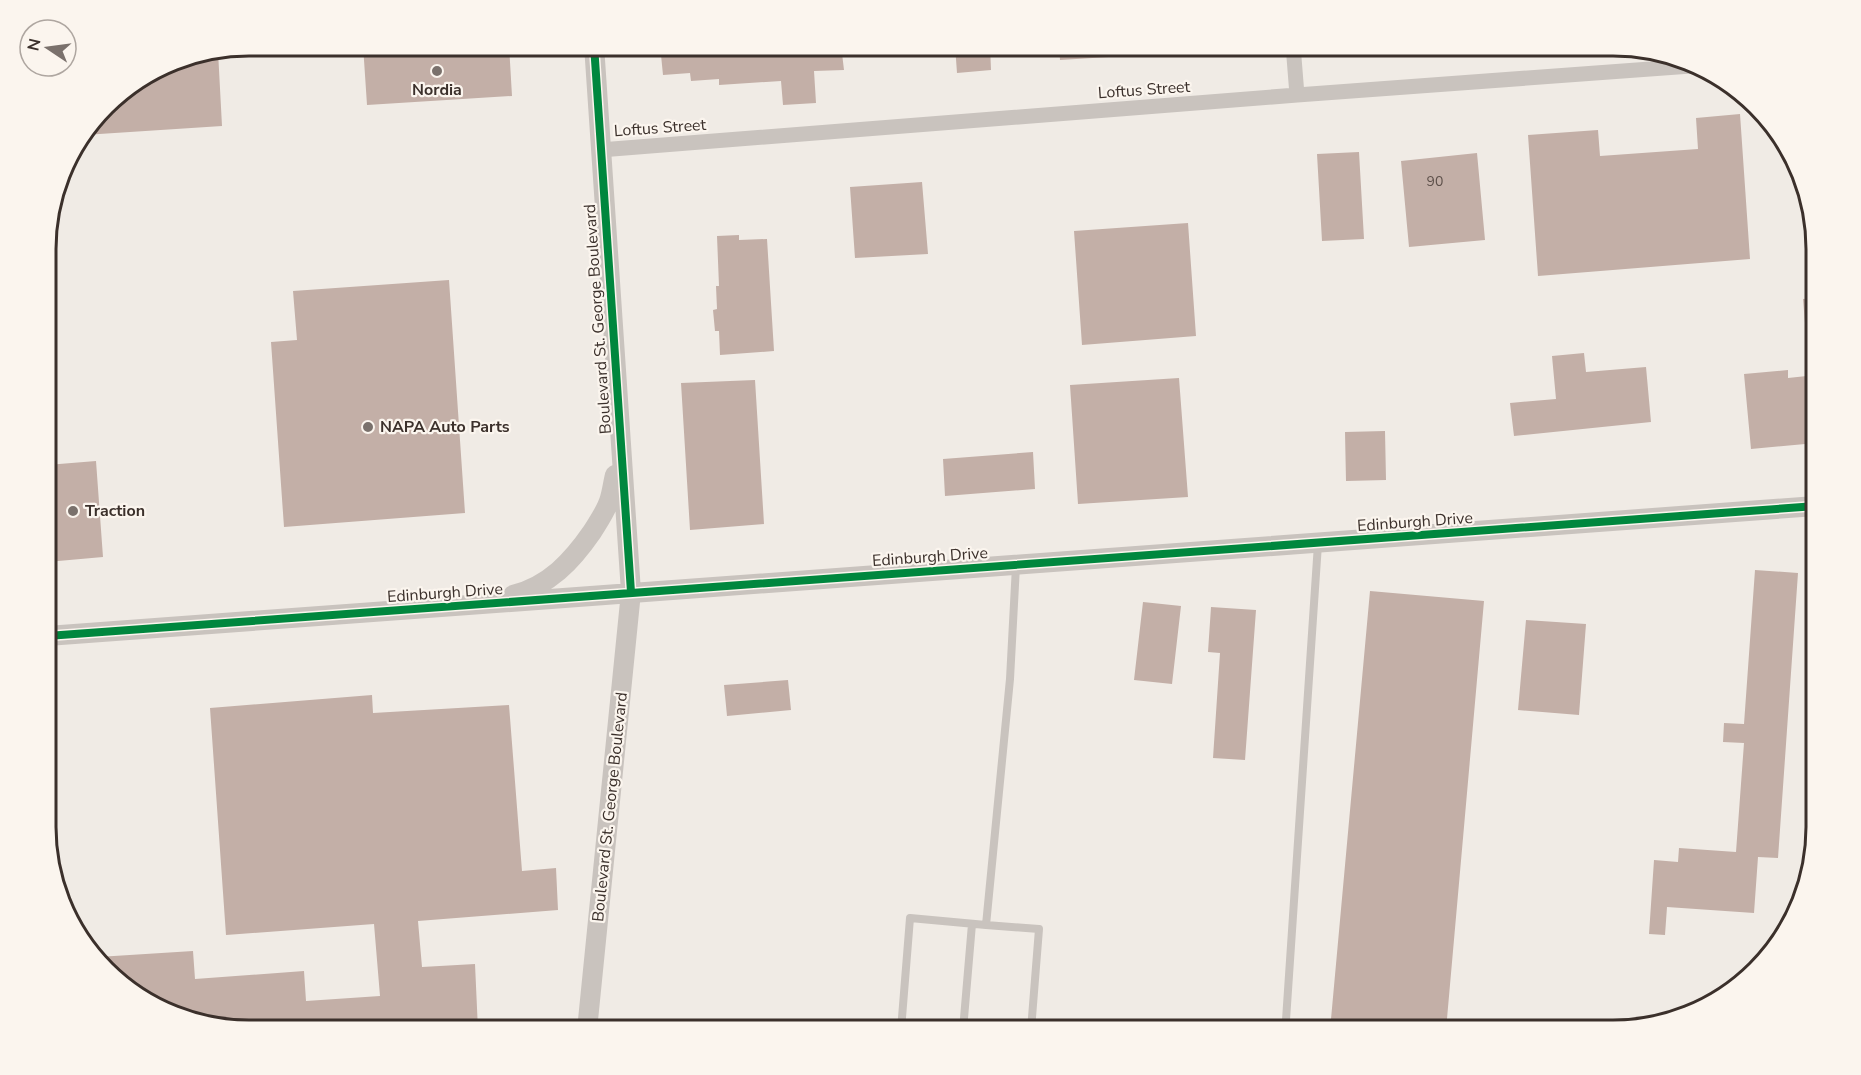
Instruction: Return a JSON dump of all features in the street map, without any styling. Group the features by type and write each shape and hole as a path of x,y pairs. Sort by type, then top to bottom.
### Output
{"street":[{"name":"Boulevard St. George Boulevard","path":"588,1020 631,592 595,56"},
{"path":"1294,56 1297,95"},
{"name":"Loftus Street","path":"600,150 1677,67"},
{"path":"483,604 526,592 567,565 597,524 609,501 620,449"},
{"name":"Edinburgh Drive","path":"56,635 1805,507"}],"lane":[{"path":"1286,1019 1318,542"},
{"path":"986,925 1010,679 1016,564"},
{"path":"902,1020 910,918 1039,929 1031,1019"},
{"path":"964,1019 972,924"}],"building":[{"name":"Nordia","path":"364,56 510,56 512,96 367,105"},
{"path":"661,56 842,56 844,70 814,71 816,103 783,105 781,81 719,85 719,79 691,81 690,73 663,75"},
{"path":"956,56 990,56 991,70 957,73"},
{"path":"1060,56 1125,56 1060,60"},
{"path":"218,58 222,126 93,134 121,103 152,81 186,66"},
{"path":"1740,114 1750,259 1538,276 1528,135 1598,130 1600,156 1698,149 1696,118"},
{"path":"1359,152 1364,239 1322,241 1317,154"},
{"path":"1477,153 1485,240 1409,247 1401,161"},
{"path":"922,182 928,254 855,258 850,187"},
{"path":"1188,223 1196,336 1082,345 1074,231"},
{"path":"739,235 739,240 767,239 774,351 720,355 719,331 715,331 713,310 717,309 716,286 719,286 717,236"},
{"name":"NAPA Auto Parts","path":"449,280 465,513 284,527 271,342 297,340 293,291"},
{"path":"1803,299 1805,299 1805,323"},
{"path":"1584,353 1586,372 1646,367 1651,422 1514,436 1510,403 1556,399 1552,356"},
{"path":"1788,370 1788,378 1805,376 1805,444 1751,449 1744,374"},
{"path":"1179,378 1188,497 1078,504 1070,385"},
{"path":"755,380 764,524 690,530 681,383"},
{"path":"1385,431 1386,480 1346,481 1345,432"},
{"path":"1033,452 1035,489 945,496 943,459"},
{"name":"Traction","path":"96,461 103,557 56,561 56,464"},
{"path":"1755,570 1798,573 1778,858 1758,857 1754,913 1667,907 1665,935 1649,934 1654,860 1678,862 1679,848 1736,852 1744,743 1723,742 1724,723 1744,724"},
{"path":"1370,591 1484,601 1447,1019 1331,1019"},
{"path":"1143,602 1181,606 1172,684 1134,680"},
{"path":"1211,607 1256,610 1245,760 1213,758 1220,653 1208,652"},
{"path":"1526,620 1586,624 1579,715 1518,710"},
{"path":"788,680 791,710 727,716 724,685"},
{"path":"372,695 373,713 509,705 522,871 556,868 558,910 418,921 422,967 475,964 478,1020 248,1020 223,1018 198,1013 152,994 121,972 106,957 193,951 195,979 304,971 306,1001 380,996 374,924 226,935 210,708"}],"cycle path":[{"path":"595,56 631,592"},
{"path":"56,635 1805,507"}],"place":[{"name":"Nordia","path":"437,71"},
{"name":"NAPA Auto Parts","path":"368,427"},
{"name":"Traction","path":"73,511"}]}
